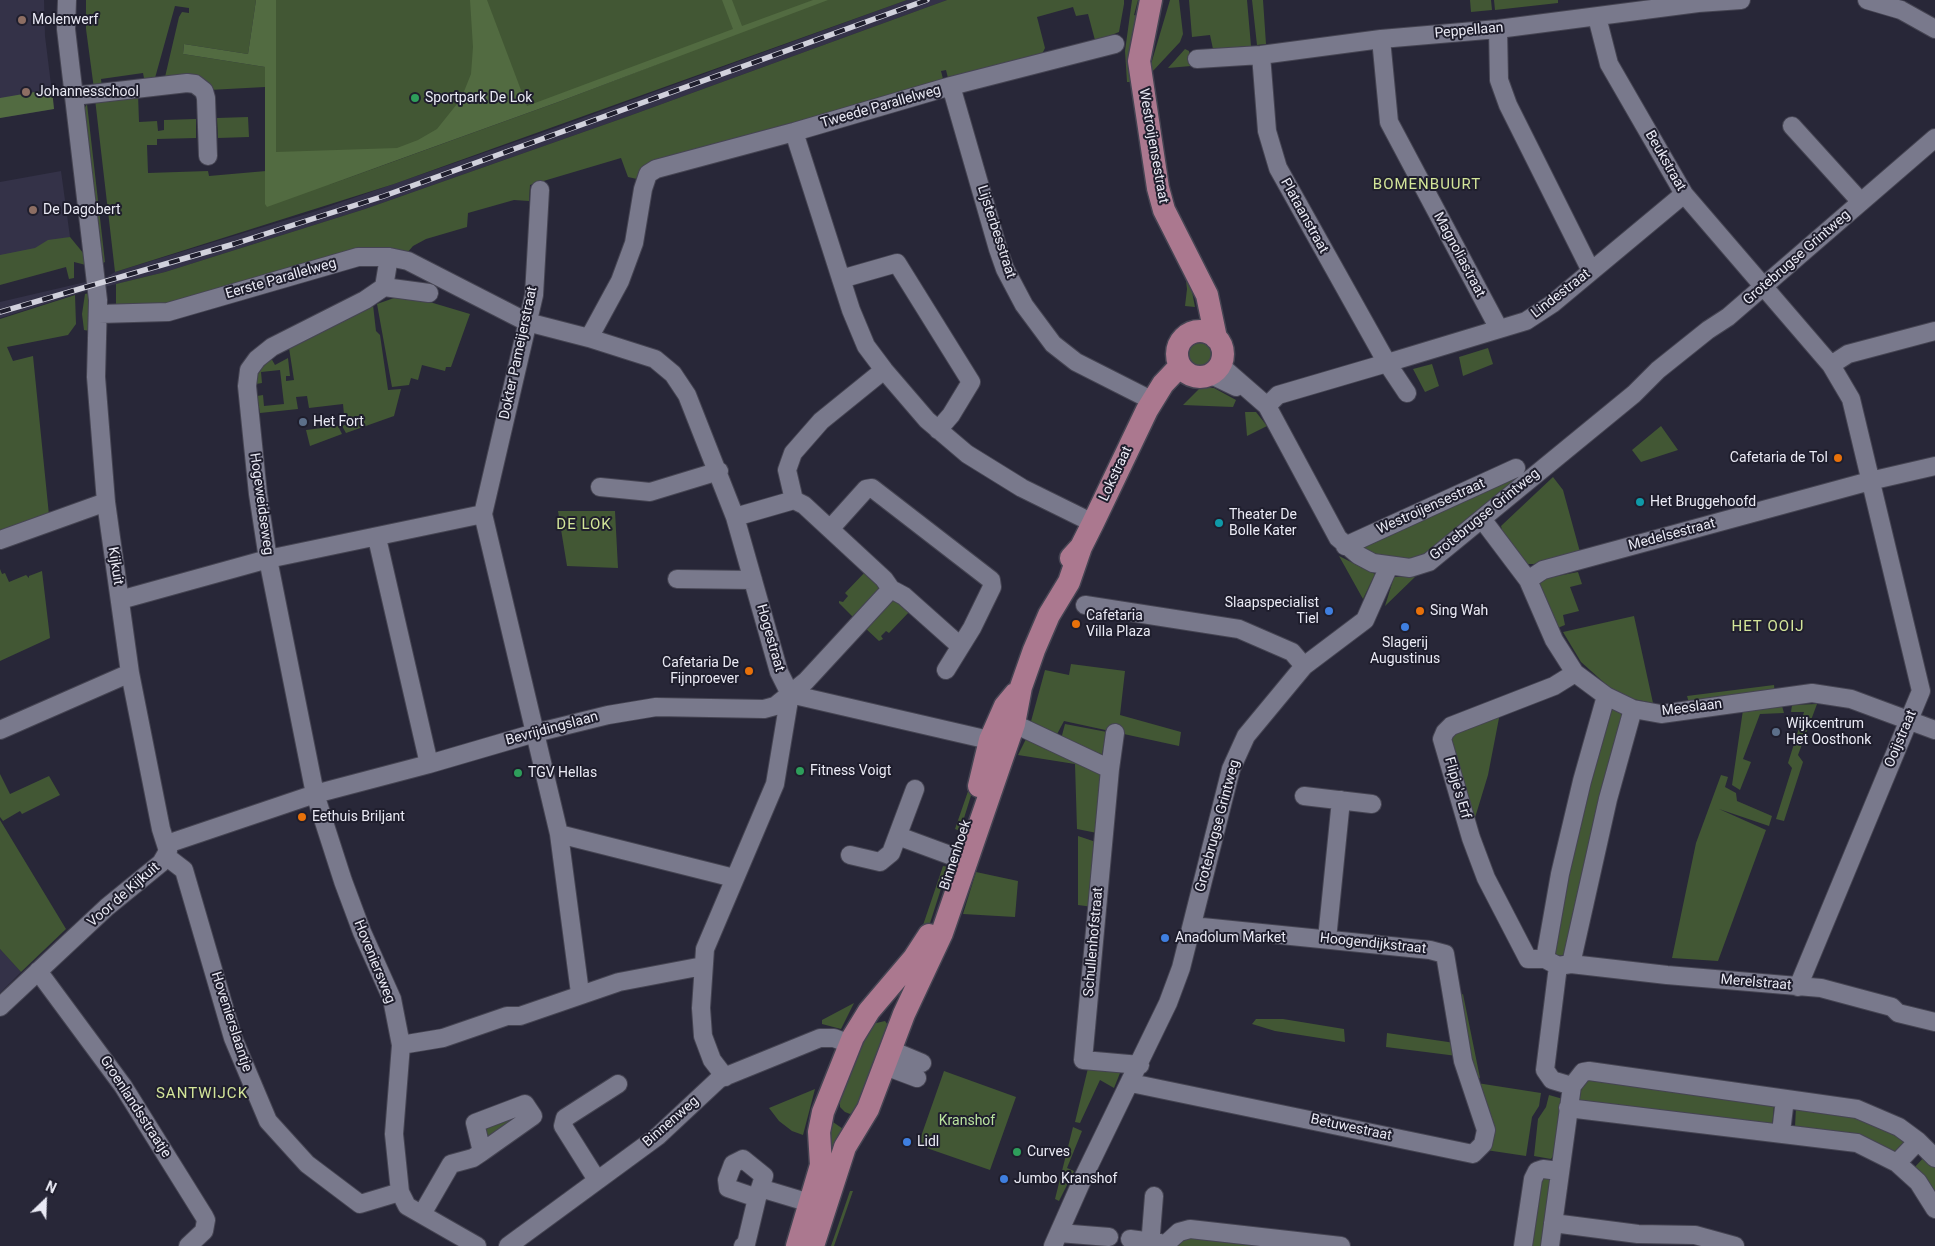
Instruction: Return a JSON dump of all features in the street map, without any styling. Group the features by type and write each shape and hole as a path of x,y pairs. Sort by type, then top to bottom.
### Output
{"main road":[{"name":"Westroijensestraat","path":"1151,0 1140,51 1140,73 1158,188 1164,210 1195,271 1207,335 1222,349 1200,370"},
{"name":"Westroijensestraat","path":"1140,73 1160,0"},
{"path":"1200,370 1177,358 1179,344 1188,334 1207,335"},
{"name":"Lokstraat","path":"1081,547 1140,423 1153,401 1165,396 1200,370"},
{"name":"Binnenhoek","path":"798,1246 845,1147 868,1109 899,1027 942,933 998,742 1006,706 1021,687 1049,615 1059,578 1069,561 1081,547"},
{"name":"Binnenhoek","path":"813,1246 821,1165 820,1124 846,1043 869,1011 922,947 930,932 984,771 998,742"},
{"path":"869,1011 889,1011 895,1016 899,1027"},
{"path":"830,1091 832,1109 836,1118 857,1127"}],"street":[{"name":"Kijkuit","path":"67,0 65,22 99,314 96,377 106,502 130,673 161,829 167,850"},
{"name":"Peppellaan","path":"1197,59 1262,55 1381,39 1498,29 1597,17 1698,2 1741,0"},
{"path":"1867,0 1904,5 1935,29"},
{"name":"Beukstraat","path":"1597,17 1609,64 1684,194 1831,366"},
{"path":"1498,29 1499,80 1508,105 1591,270"},
{"name":"Magnoliastraat","path":"1381,39 1389,122 1499,330"},
{"name":"Tweede Parallelweg","path":"589,338 620,281 634,243 643,189 648,174 656,169 794,132 951,86 1115,44"},
{"name":"Plataanstraat","path":"1262,55 1267,131 1278,168 1387,363"},
{"path":"74,96 187,82 195,84 204,90 206,98 208,156"},
{"name":"Lijsterbesstraat","path":"951,86 998,249 1005,269 1024,305 1053,344 1076,362 1153,401"},
{"path":"1792,126 1861,202"},
{"path":"794,132 858,329 866,346 884,370 938,430 967,454 998,475 1093,523"},
{"name":"Grotebrugse Grintweg","path":"1056,1239 1084,1176 1131,1084 1168,1003 1192,926 1234,761 1246,736 1304,666 1365,620 1389,566 1410,568 1429,562 1634,394 1658,370 1708,330 1728,317 1935,138"},
{"name":"Dokter Pameijerstraat","path":"483,514 534,296 540,190"},
{"name":"Lindestraat","path":"1263,403 1278,395 1499,330 1526,320 1552,304 1684,194"},
{"name":"Eerste Parallelweg","path":"99,314 168,312 358,257 389,257 408,261 527,322"},
{"path":"389,257 384,287 429,293"},
{"path":"841,280 897,263 970,382 951,415 938,430"},
{"name":"Hogeweidseweg","path":"315,794 268,559 251,429 247,386 249,370 257,359 272,346 365,300 384,287"},
{"path":"527,322 589,338"},
{"path":"1831,366 1848,354 1935,331"},
{"name":"Hogestraat","path":"589,338 655,359 665,365 687,395 735,517 779,672 790,694"},
{"path":"1387,363 1407,393"},
{"name":"Ooijstraat","path":"1798,987 1921,691 1851,399 1831,366"},
{"path":"794,500 787,470 793,453 821,422 884,370"},
{"path":"1200,370 1263,403 1338,538 1345,546 1373,563 1389,566"},
{"name":"Medelsestraat","path":"1528,580 1543,570 1870,481 1935,466"},
{"name":"Westroijensestraat","path":"1345,546 1516,468"},
{"path":"600,487 650,492 718,471"},
{"path":"830,529 866,489 872,488 989,578 992,587 972,628 959,645 946,670"},
{"path":"735,517 794,500 804,505 884,578 891,589 904,596 959,645"},
{"path":"0,540 106,502"},
{"path":"120,600 268,559 377,538 483,514 559,834 580,993"},
{"name":"Meeslaan","path":"1482,519 1528,580 1554,640 1575,673 1606,696 1633,709 1661,714 1812,693 1851,699 1910,719 1935,730"},
{"path":"377,538 429,764"},
{"path":"677,580 753,580"},
{"name":"Bevrijdingslaan","path":"315,794 429,764 535,733 608,715 656,707 764,709 775,706 790,694 891,589"},
{"path":"1085,605 1239,629 1292,652 1304,666"},
{"path":"0,730 130,673"},
{"name":"Flipje's Erf","path":"1558,963 1528,958 1486,878 1471,838 1442,739 1445,732 1451,726 1554,686 1575,673"},
{"path":"725,1076 712,1060 703,1036 701,1008 705,949 775,784 790,694 998,742"},
{"path":"1572,1086 1552,1080 1545,1070 1558,963 1560,874 1582,781 1606,696"},
{"path":"1558,963 1608,799 1633,709"},
{"path":"1023,728 1110,768"},
{"name":"Schullenhofstraat","path":"1115,733 1110,768 1084,1060 1140,1065"},
{"path":"850,855 880,862 891,853 915,789"},
{"name":"Voor de Kijkuit","path":"0,1007 167,850 315,794"},
{"name":"Hoveniersweg","path":"315,794 342,881 392,999 401,1045 394,1134 400,1192"},
{"path":"1304,796 1372,804"},
{"path":"1327,939 1341,800"},
{"path":"559,834 734,878"},
{"path":"898,836 955,857"},
{"name":"Hovenierslaantje","path":"167,850 184,870 233,1038 268,1120 307,1164 360,1204 400,1192"},
{"name":"Hoogendijkstraat","path":"1192,926 1430,950 1445,954 1464,1061"},
{"name":"Merelstraat","path":"1558,963 1821,988 1892,1007 1898,1013 1935,1022"},
{"path":"401,1045 443,1038 506,1016 520,1016 580,993 619,982 703,966"},
{"name":"Groenlandsstraatje","path":"38,971 123,1086 204,1216 206,1220 204,1231 188,1246"},
{"name":"Binnenweg","path":"508,1246 658,1136 719,1079 820,1038 846,1043"},
{"path":"888,1058 919,1071"},
{"name":"Betuwestraat","path":"1131,1084 1473,1154 1483,1144 1486,1130 1464,1061"},
{"path":"1550,1246 1572,1086 1583,1072 1589,1071 1857,1109 1885,1120 1918,1141 1935,1158"},
{"path":"597,1180 563,1126 566,1118 618,1084"},
{"path":"1781,1132 1785,1099"},
{"path":"1568,1108 1781,1132 1857,1143 1897,1163 1918,1182 1935,1209"},
{"path":"1897,1163 1918,1141"},
{"path":"422,1214 450,1164 473,1158 482,1152"},
{"path":"1523,1246 1532,1179 1537,1171 1543,1169 1559,1171"},
{"path":"400,1192 407,1206 477,1246"},
{"path":"743,1246 746,1244 758,1193 818,1206"},
{"path":"1154,1196 1159,1244"},
{"path":"1553,1223 1638,1234 1694,1235 1734,1246"},
{"path":"1130,1239 1159,1244 1179,1232 1190,1229 1307,1244 1341,1246"},
{"path":"1638,1234 1680,1246"},
{"path":"1056,1239 1109,1237"}],"shaded area":[{"name":"Johannesschool","path":"0,0 44,0 45,36 54,109 0,118"},
{"path":"907,0 947,0 629,116 365,209 165,272 80,293 0,318 0,302 107,277 115,272 313,212 547,131"},
{"name":"De Dagobert","path":"61,171 70,237 42,248 0,257 0,182"},
{"path":"0,949 21,972 0,993"}],"green space":[{"path":"86,0 256,0 248,54 184,44 183,54 265,67 265,87 209,90 165,77 179,17 182,12 189,13 189,8 175,6 155,78 145,83 143,73 101,79 102,88 94,89 86,29"},
{"path":"256,0 276,0 276,152 397,148 418,140 437,129 461,99 471,74 473,47 470,0 487,0 527,106 733,29 722,0 732,0 742,26 813,0 828,0 561,101 267,207 265,204 265,67 183,54 184,44 248,54"},
{"name":"Sportpark De Lok","path":"267,0 907,0 394,184 115,272 95,99 138,94 139,122 157,121 158,131 164,130 164,120 196,119 196,138 157,139 157,145 147,145 148,173 208,171 209,176 266,171 266,193","holes":["671,59 561,101 323,187"]},
{"path":"947,0 1124,0 1124,4 1119,32 1104,38 1096,44 1088,14 1076,16 1073,7 1037,17 1045,48 1042,54 948,78 946,70 941,71 944,83 637,179 628,177 621,158 530,185 529,201 514,200 468,213 467,227 426,239 413,246 407,253 170,306 116,307 116,284 165,272 365,209 629,116"},
{"path":"1132,0 1138,0 1134,15 1142,17 1130,64 1130,82 1127,82 1125,51"},
{"path":"1170,0 1179,0 1183,34 1180,42 1152,72 1149,71"},
{"path":"1189,0 1247,0 1251,46 1213,49 1210,35 1192,37"},
{"path":"1252,0 1263,0 1266,44 1257,45"},
{"path":"1470,0 1491,0 1492,10 1471,12"},
{"path":"1494,0 1558,0 1558,3 1495,10"},
{"path":"1185,49 1189,51 1191,66 1168,68"},
{"path":"52,89 54,109 0,118 0,98"},
{"path":"87,104 105,262 101,264 83,111"},
{"path":"248,117 249,137 218,138 217,118"},
{"path":"70,237 84,254 86,265 74,262 74,278 69,279 66,267 0,285 0,255 35,248 48,240"},
{"path":"1188,271 1195,307 1185,306 1187,289 1185,272"},
{"path":"89,293 90,331 84,330 82,314 85,294"},
{"path":"75,295 76,324 68,335 7,347 13,361 33,356 49,515 0,533 0,319"},
{"path":"413,297 470,314 451,367 446,367 445,371 422,365 418,380 411,378 409,385 392,387 377,304 394,298"},
{"path":"373,305 376,331 380,335 388,390 401,389 394,416 346,433 342,426 345,425 343,404 309,408 307,396 296,397 298,409 260,413 257,396 263,395 264,406 284,404 280,370 261,372 262,383 256,384 257,374 264,363 271,358 275,365 288,358 290,376 286,376 286,381 294,380 289,348"},
{"path":"1200,343 1205,344 1211,350 1211,360 1205,366 1200,367 1195,366 1189,360 1188,355 1189,350 1195,344"},
{"path":"1488,348 1493,364 1463,376 1459,357"},
{"path":"1432,364 1439,386 1425,392 1413,369"},
{"path":"1200,388 1214,388 1236,400 1233,407 1183,405"},
{"path":"1245,412 1256,412 1267,426 1247,436"},
{"path":"338,426 342,434 310,446 306,430"},
{"path":"1661,426 1678,450 1641,462 1632,450"},
{"path":"1522,473 1525,475 1430,552 1415,561 1376,556 1365,551 1358,543"},
{"path":"1553,477 1563,490 1580,552 1534,564 1526,564 1503,534 1501,526"},
{"path":"558,511 615,511 618,568 567,566"},
{"path":"1339,556 1375,574 1363,599"},
{"path":"0,569 2,574 5,573 9,582 26,575 29,578 29,576 42,571 50,638 0,661"},
{"path":"867,570 879,584 879,590 854,618 839,601 843,602 848,596 845,593"},
{"path":"1578,572 1582,584 1570,587 1579,611 1563,615 1565,625 1555,629 1537,580"},
{"path":"1394,577 1415,577 1385,606"},
{"path":"893,600 911,610 889,633 886,631 881,636 883,639 879,641 863,626 884,603"},
{"path":"1634,616 1653,703 1633,699 1609,687 1581,662 1563,632"},
{"path":"1071,664 1125,671 1120,715 1181,732 1179,746 1064,721 1055,738 1030,725 1045,670 1069,675"},
{"path":"1774,685 1775,694 1689,703 1687,696"},
{"path":"1817,704 1798,755 1803,762 1784,821 1776,819 1792,768 1788,763 1804,712 1791,712 1792,705"},
{"path":"1608,706 1626,712 1564,955 1558,956 1554,953 1552,939"},
{"path":"1782,706 1784,713 1760,714 1743,759 1751,762 1740,790 1732,785 1743,710"},
{"path":"1500,713 1488,775 1474,821 1451,739 1455,732"},
{"path":"1065,724 1107,732 1102,754 1088,751 1061,739"},
{"path":"1028,735 1104,770 1097,833 1077,829 1075,764 1018,755"},
{"path":"975,771 978,773 960,831 955,829"},
{"path":"0,774 10,794 49,776 60,795 22,814 20,811 3,821 0,817"},
{"path":"1721,775 1728,777 1725,787 1736,793 1737,801 1772,816 1769,826 1719,809 1766,830 1718,961 1672,958 1696,843"},
{"path":"0,820 66,929 21,972 0,949"},
{"path":"1078,836 1099,843 1093,907 1078,905"},
{"path":"943,866 948,867 930,923 922,936 920,934"},
{"path":"976,872 1018,881 1015,917 963,914"},
{"path":"1463,994 1480,1078 1475,1079 1458,996"},
{"path":"854,1003 841,1029 822,1024 822,1020"},
{"path":"1256,1019 1283,1019 1344,1029 1345,1042 1275,1031 1252,1024"},
{"path":"885,1021 891,1029 862,1105 850,1114 845,1112 840,1107 840,1094 848,1063 872,1024"},
{"path":"1387,1033 1455,1043 1457,1056 1386,1047"},
{"path":"1089,1064 1122,1068 1114,1088 1100,1080 1080,1123 1075,1122"},
{"name":"Kranshof","path":"944,1071 1016,1097 990,1170 918,1145"},
{"path":"1585,1080 1774,1105 1772,1128 1579,1102 1582,1085"},
{"path":"1477,1083 1541,1093 1539,1106 1532,1117 1526,1156 1486,1150"},
{"path":"815,1089 803,1135 792,1131 779,1121 769,1108"},
{"path":"1549,1095 1563,1099 1557,1151 1551,1159 1534,1156 1538,1119 1546,1107"},
{"path":"1796,1107 1855,1115 1911,1143 1898,1157 1795,1127"},
{"path":"524,1112 485,1143 483,1124"},
{"path":"827,1114 833,1122 846,1131 839,1148 825,1143"},
{"path":"1073,1127 1082,1131 1067,1168 1074,1171 1059,1201 1055,1199"},
{"path":"1926,1155 1935,1165 1935,1198 1913,1169"},
{"path":"1540,1177 1551,1177 1545,1246 1528,1246"},
{"path":"850,1191 853,1191 834,1246 831,1246"},
{"path":"1184,1236 1301,1246 1177,1246 1176,1243"}],"railway":[{"path":"0,312 234,244 384,196 927,0"}],"place":[{"name":"Molenwerf","path":"22,20"},
{"name":"Johannesschool","path":"26,92"},
{"name":"Sportpark De Lok","path":"415,98"},
{"name":"De Dagobert","path":"33,210"},
{"name":"Het Fort","path":"303,422"},
{"name":"Cafetaria de Tol","path":"1838,458"},
{"name":"Het Bruggehoofd","path":"1640,502"},
{"name":"Theater De Bolle Kater","path":"1219,523"},
{"name":"Slaapspecialist Tiel","path":"1329,611"},
{"name":"Sing Wah","path":"1420,611"},
{"name":"Cafetaria Villa Plaza","path":"1076,624"},
{"name":"Slagerij Augustinus","path":"1405,627"},
{"name":"Cafetaria De Fijnproever","path":"749,671"},
{"name":"Wijkcentrum Het Oosthonk","path":"1776,732"},
{"name":"Fitness Voigt","path":"800,771"},
{"name":"TGV Hellas","path":"518,773"},
{"name":"Eethuis Briljant","path":"302,817"},
{"name":"Anadolum Market","path":"1165,938"},
{"name":"Lidl","path":"907,1142"},
{"name":"Curves","path":"1017,1152"},
{"name":"Jumbo Kranshof","path":"1004,1179"}],"district":[{"name":"BOMENBUURT","path":"1427,185"},
{"name":"DE LOK","path":"584,525"},
{"name":"HET OOIJ","path":"1768,627"},
{"name":"SANTWIJCK","path":"202,1094"}]}
